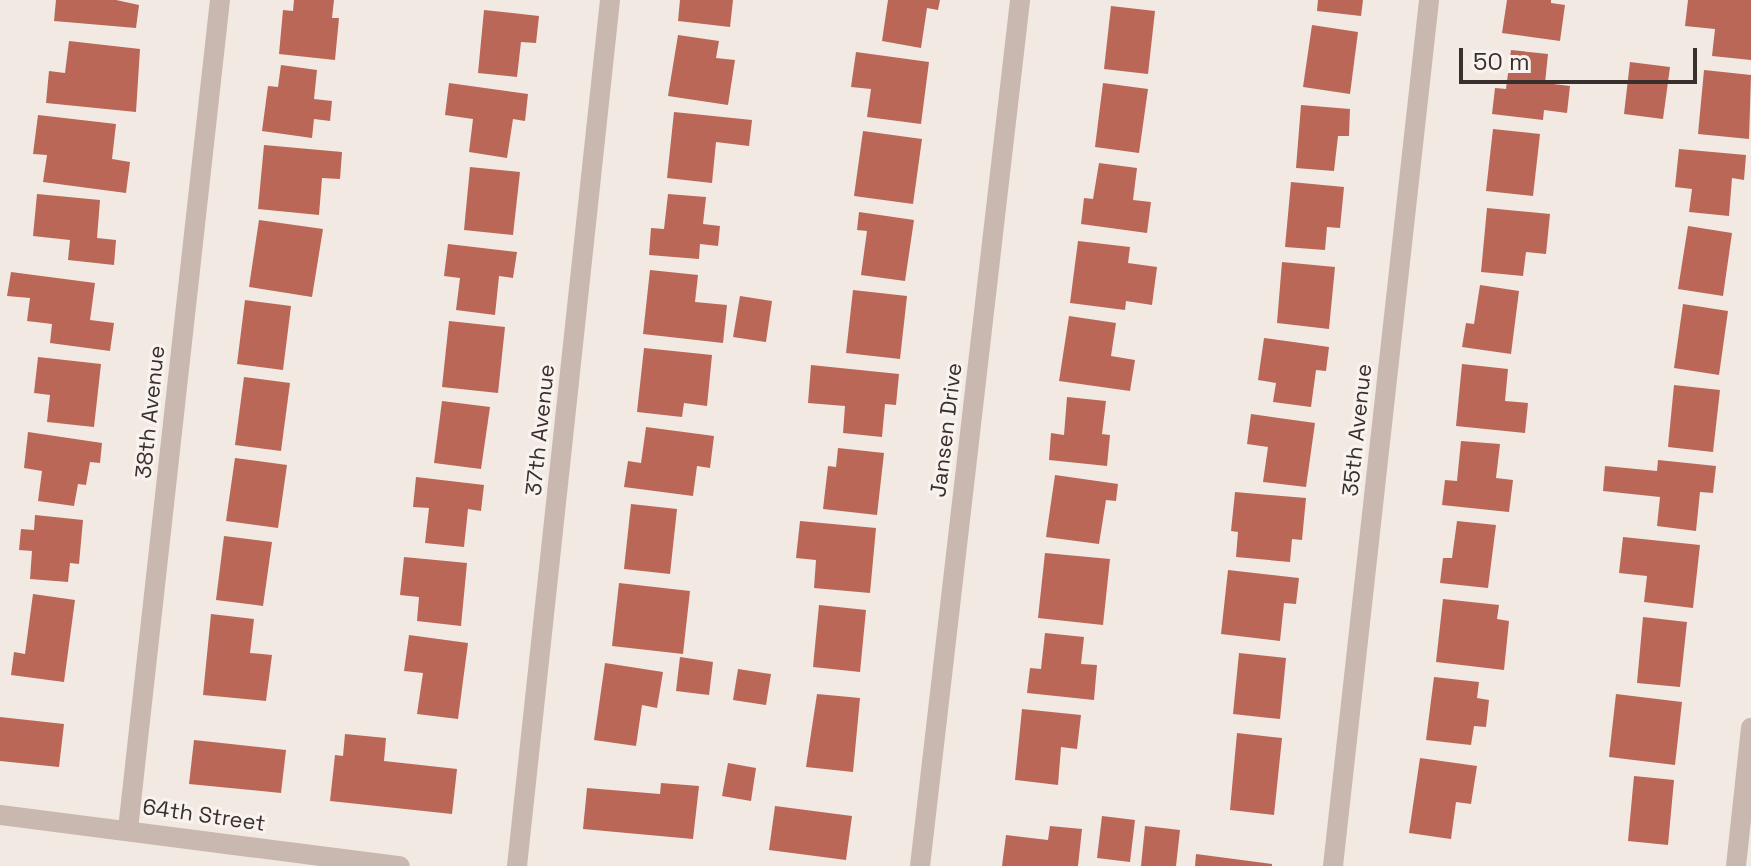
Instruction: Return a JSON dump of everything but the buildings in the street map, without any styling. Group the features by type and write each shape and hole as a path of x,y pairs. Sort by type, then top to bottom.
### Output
{"street":[{"name":"38th Avenue","path":"128,829 220,0"},
{"name":"37th Avenue","path":"517,866 610,0"},
{"name":"Jansen Drive","path":"920,866 1020,0"},
{"name":"35th Avenue","path":"1333,866 1429,0"},
{"path":"1736,866 1751,728"},
{"name":"64th Street","path":"0,815 400,866"}]}
